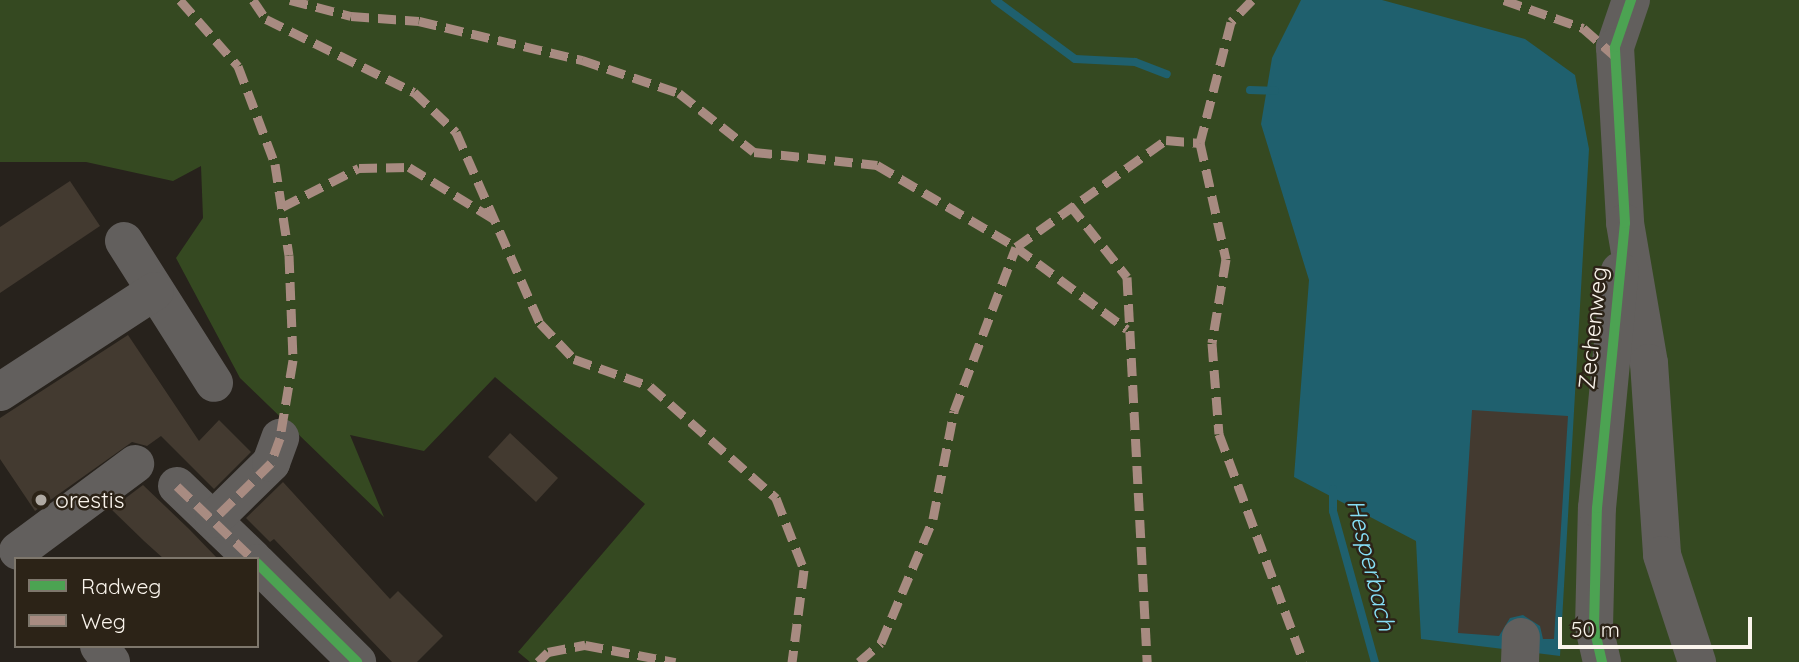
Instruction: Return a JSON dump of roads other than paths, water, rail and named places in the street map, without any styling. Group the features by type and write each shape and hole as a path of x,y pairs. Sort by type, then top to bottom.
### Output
{"street":[{"name":"Zechenweg","path":"1631,0 1615,47 1625,223 1649,363 1662,555 1697,662"},
{"name":"Zechenweg","path":"1602,662 1594,627 1597,508 1625,223"},
{"path":"124,241 214,383"},
{"path":"0,393 155,291"},
{"path":"214,519 271,463 280,438"},
{"path":"15,550 135,464"},
{"path":"177,486 251,557"},
{"path":"259,565 357,662"}],"water":[{"path":"1301,0 1382,0 1525,39 1575,75 1589,149 1560,656 1421,639 1416,541 1294,477 1309,280 1261,124 1272,58"}],"waterway":[{"path":"995,0 1075,59 1135,62 1167,74"},
{"path":"1250,90 1275,91"},
{"name":"Hesperbach","path":"1333,489 1333,511 1375,662"}],"place":[{"name":"orestis","path":"41,500"}]}
